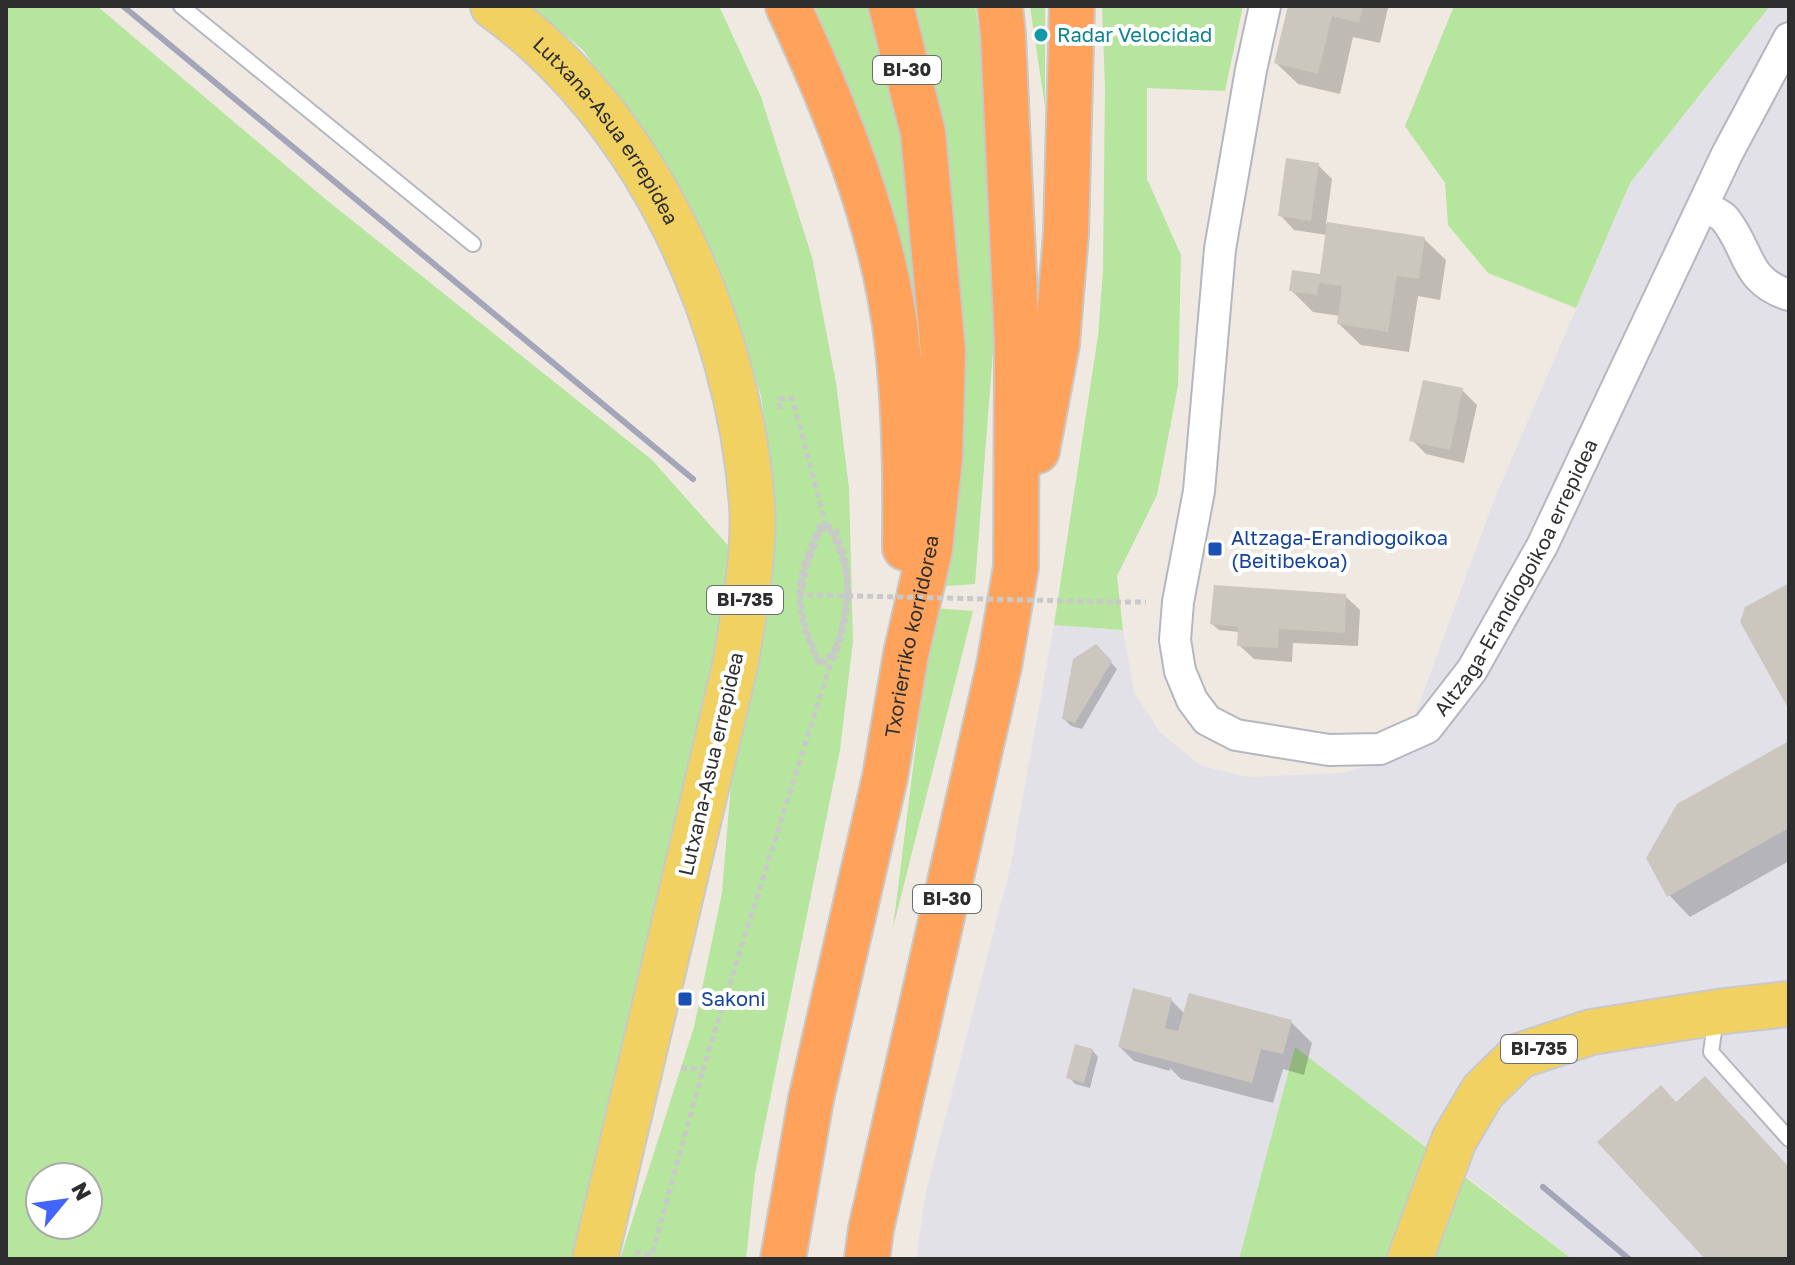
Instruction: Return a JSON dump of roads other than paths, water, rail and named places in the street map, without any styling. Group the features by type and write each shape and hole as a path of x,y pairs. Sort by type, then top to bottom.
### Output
{"highway":[{"path":"760,6 804,103 858,259 879,343 906,496"},
{"path":"788,6 812,59 857,177 882,263 897,338 906,496 906,654"},
{"name":"Txorierriko korridorea","path":"783,1259 811,1099 885,777 906,654 930,549 940,457 943,351 923,133 891,6"},
{"name":"BI-30","path":"867,1259 871,1229 993,695 1016,567 1017,343 1000,6"},
{"path":"1016,567 1057,344 1066,234 1072,6"}],"main road":[{"name":"Lutxana-Asua errepidea","path":"493,6 524,28 584,87 636,160 672,223 700,282 729,367 745,445 752,507 750,570 736,661 595,1259"},
{"name":"BI-735","path":"1410,1259 1454,1140 1483,1091 1519,1056 1591,1032 1789,1004"}],"street":[{"name":"Altzaga-Erandiogoikoa errepidea","path":"1265,6 1220,249 1199,491 1178,602 1175,640 1180,671 1192,700 1207,720 1236,735 1329,750 1380,749 1427,728 1472,670 1542,546 1727,154 1789,38"},
{"path":"1704,206 1724,217 1750,266 1772,290 1789,295"}],"lane":[{"path":"181,6 473,244"},
{"path":"1717,1012 1711,1052 1789,1139"}],"railway":[{"path":"123,6 693,479"},
{"path":"1543,1187 1629,1259"}],"place":[{"name":"Radar Velocidad","path":"1041,35"},
{"name":"Altzaga-Erandiogoikoa (Beitibekoa)","path":"1215,549"},
{"name":"Sakoni","path":"685,999"}]}
